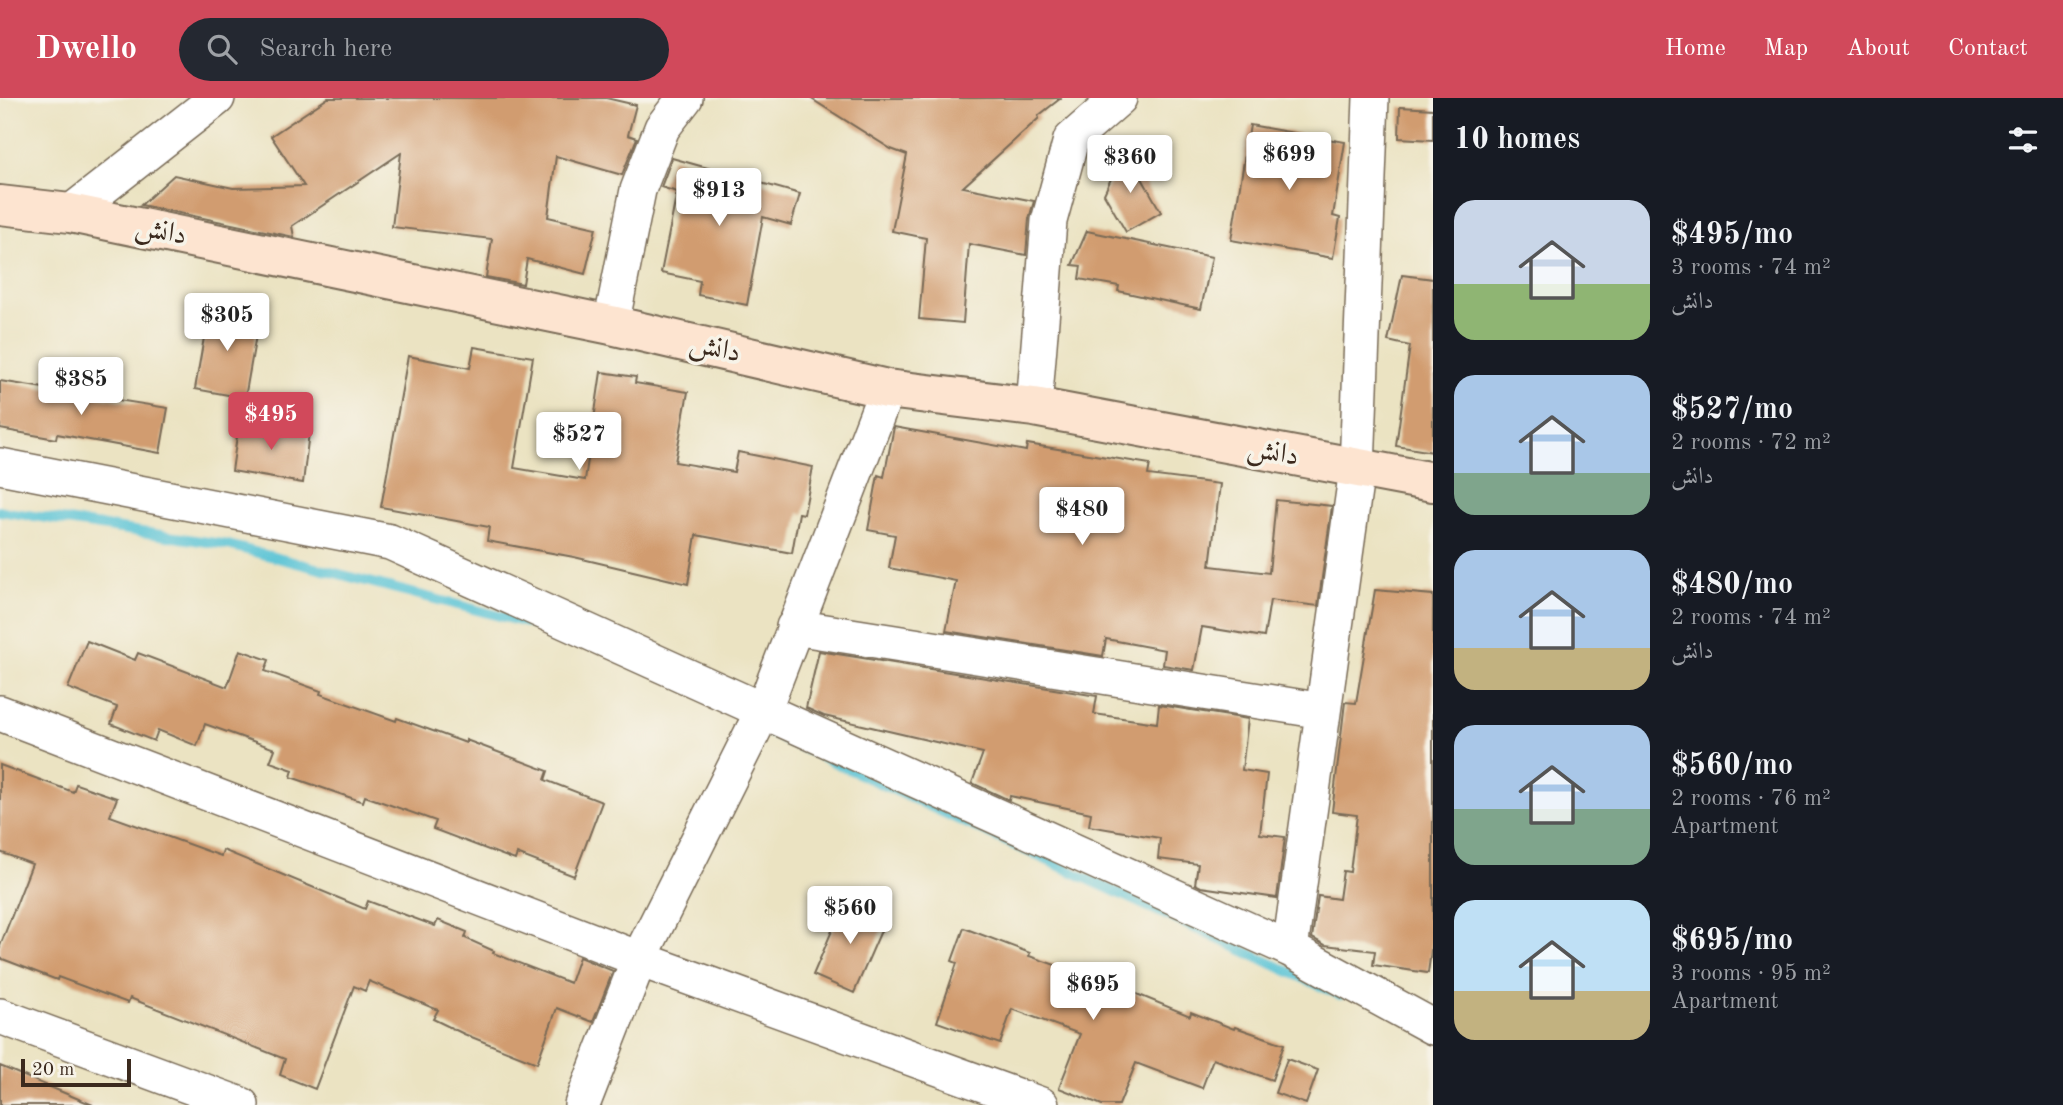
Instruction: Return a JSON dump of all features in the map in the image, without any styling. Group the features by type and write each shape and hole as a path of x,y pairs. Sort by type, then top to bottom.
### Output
{"main road":[{"name":"دانش","path":"0,205 70,213 611,325 887,389 1034,407 1433,482"}],"street":[{"path":"70,213 216,98"},
{"path":"611,325 638,190 662,128 685,98"},
{"path":"1034,407 1049,221 1070,140 1119,98"},
{"path":"1290,949 1357,469 1371,98"},
{"path":"582,1105 639,959 763,711 793,627 887,389"},
{"path":"0,466 390,542 1290,949 1433,1027"},
{"path":"793,627 1323,710"},
{"path":"0,713 639,959 1041,1105"},
{"path":"0,1016 241,1105"}],"building":[{"path":"328,98 606,98 636,105 628,135 637,138 622,175 556,156 548,217 596,228 585,274 527,259 523,284 486,277 492,239 392,227 401,153 292,226 294,237 141,205 174,175 233,188 304,186 271,136"},
{"path":"810,98 1061,98 1038,116 1039,118 963,187 1034,201 1029,219 1026,255 969,244 963,323 919,319 926,238 892,231 907,155 891,149"},
{"path":"1400,107 1433,109 1433,140 1399,138"},
{"path":"1250,125 1345,142 1333,216 1340,218 1333,258 1231,240"},
{"path":"1125,148 1161,212 1126,232 1104,194"},
{"path":"672,158 800,194 791,225 763,217 747,305 698,295 700,281 661,273 677,192 661,187"},
{"path":"1087,231 1212,257 1201,309 1118,291 1119,286 1079,279 1081,266 1072,265"},
{"path":"1402,275 1433,279 1433,452 1396,446 1410,346 1388,341"},
{"path":"209,309 259,318 245,398 195,389"},
{"path":"474,347 533,357 514,468 585,480 601,372 636,377 635,383 688,392 675,462 734,472 738,452 813,467 804,514 799,513 792,553 696,535 688,584 574,557 487,541 489,527 381,507 408,356 470,368"},
{"path":"0,381 168,408 160,453 57,434 56,439 0,429"},
{"path":"239,422 309,432 303,483 232,471"},
{"path":"894,427 1026,451 1027,444 1150,464 1148,475 1220,484 1210,566 1269,573 1276,500 1332,506 1318,606 1270,600 1264,637 1202,627 1194,670 1163,665 1165,650 1106,639 1103,656 946,631 956,581 889,568 895,535 868,530 878,475 884,477"},
{"path":"1375,590 1433,595 1433,936 1428,973 1373,965 1375,951 1325,945 1312,938 1318,896 1339,899 1343,871 1350,872 1357,815 1332,812 1345,702 1356,703"},
{"path":"87,641 135,660 138,653 227,687 240,650 269,660 265,671 321,691 320,694 466,743 466,740 548,771 545,780 602,802 574,876 517,854 515,860 433,829 436,821 365,796 363,802 291,777 293,770 270,762 275,749 205,724 197,746 158,730 154,741 111,724 117,707 68,688"},
{"path":"819,651 1097,696 1094,714 1157,723 1159,705 1248,719 1242,770 1267,774 1260,834 1285,837 1277,898 1201,887 1195,884 1198,864 1158,859 1160,838 1089,826 1091,813 1010,796 1009,800 972,783 983,753 824,716 806,708"},
{"path":"0,765 73,792 76,784 117,798 110,816 221,856 223,850 365,909 368,901 435,926 438,920 467,932 465,938 494,951 493,953 570,983 579,957 613,971 593,1022 557,1008 537,1063 433,1019 438,1010 369,981 365,991 354,986 315,1089 280,1075 285,1059 130,998 128,1003 0,958 0,946 32,864 0,852"},
{"path":"846,898 887,917 854,993 813,975"},
{"path":"964,928 1030,953 1029,956 1127,990 1190,1016 1191,1012 1284,1044 1272,1080 1213,1059 1202,1088 1136,1063 1119,1105 1102,1105 1059,1088 1080,1034 1012,1009 1000,1044 937,1022 957,963 952,961"},
{"path":"1287,1059 1318,1070 1306,1104 1275,1093"},
{"path":"0,1066 93,1105 0,1105"}],"waterway":[{"path":"0,511 228,545 538,626"},
{"path":"766,731 1340,995"}]}
